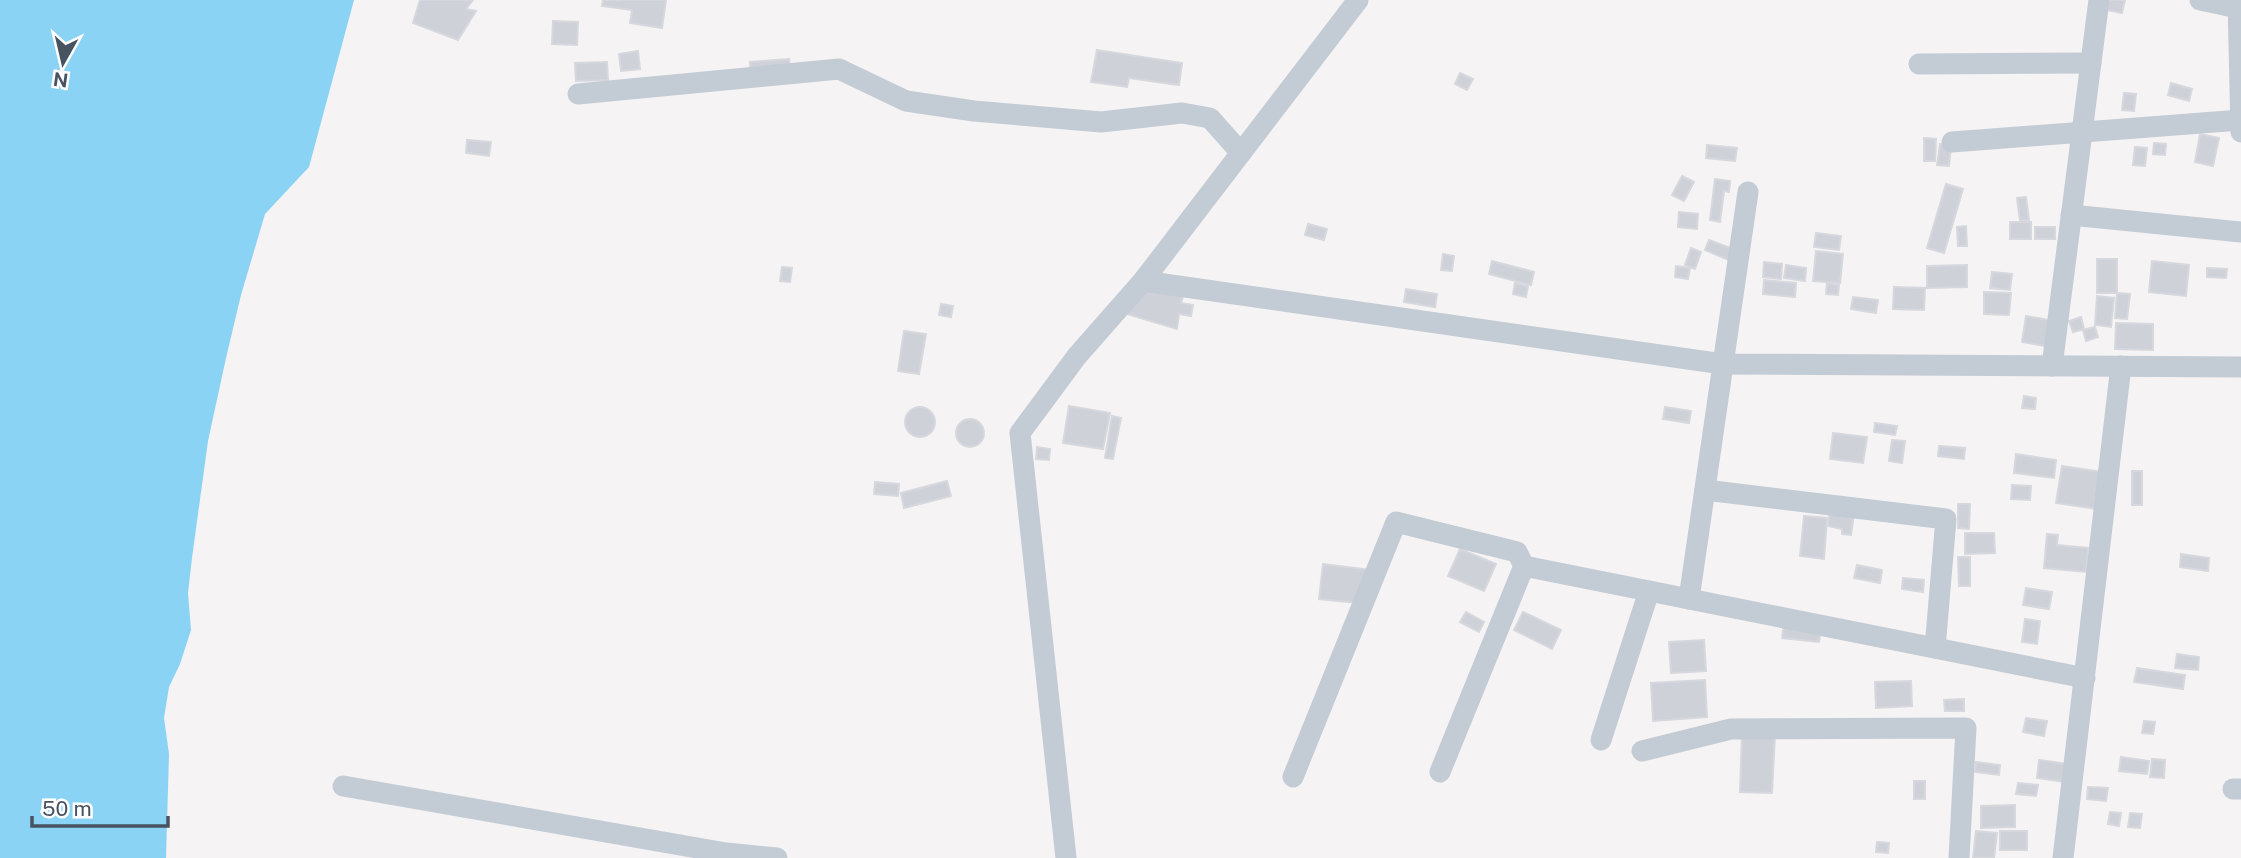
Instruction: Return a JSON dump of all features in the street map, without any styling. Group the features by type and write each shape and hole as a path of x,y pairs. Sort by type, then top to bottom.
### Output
{"street":[{"path":"1066,858 1020,433 1077,356 1143,281 1358,0"},
{"path":"2052,366 2099,0"},
{"path":"2200,0 2238,4 2241,132"},
{"path":"1919,64 2091,63"},
{"path":"578,94 839,69 906,101 974,111 1101,122 1182,113 1210,118 1241,153"},
{"path":"1952,142 2241,120"},
{"path":"1689,599 1748,192"},
{"path":"2071,215 2241,232"},
{"path":"1143,281 1723,364 2241,367"},
{"path":"2063,858 2121,366"},
{"path":"1705,490 1946,519 1935,648"},
{"path":"1293,776 1396,523 1517,552 1524,566 1440,772"},
{"path":"1524,566 2084,677"},
{"path":"1601,740 1649,591"},
{"path":"1642,751 1731,729 1966,728 1959,858"},
{"path":"343,786 726,853 776,858"}],"water":[{"path":"0,0 354,0 309,167 265,214 226,358 208,441 192,558 188,593 191,630 169,687 164,718 169,754 166,858 0,858"}],"building":[{"path":"420,0 473,0 466,9 476,11 458,40 413,23"},
{"path":"603,0 666,0 662,28 630,23 632,10 602,6"},
{"path":"2109,0 2125,0 2122,13 2107,10"},
{"path":"553,21 578,22 577,45 552,44"},
{"path":"1097,50 1182,63 1179,85 1129,78 1127,87 1091,82"},
{"path":"638,51 640,69 621,71 619,54"},
{"path":"789,59 791,73 751,76 750,62"},
{"path":"607,62 608,80 576,81 575,63"},
{"path":"1460,73 1473,79 1467,90 1455,84"},
{"path":"2171,83 2192,89 2189,101 2168,95"},
{"path":"2124,93 2136,94 2134,111 2122,110"},
{"path":"2200,134 2219,138 2213,166 2195,162"},
{"path":"1924,138 1936,139 1935,161 1924,161"},
{"path":"467,140 491,142 489,156 466,153"},
{"path":"2154,143 2166,144 2165,155 2153,154"},
{"path":"1940,144 1951,146 1949,166 1937,165"},
{"path":"1707,145 1737,148 1735,161 1706,158"},
{"path":"2135,147 2147,148 2145,166 2133,165"},
{"path":"1682,176 1694,182 1684,201 1672,195"},
{"path":"1715,179 1730,181 1729,192 1724,191 1720,222 1710,220"},
{"path":"1946,184 1963,189 1944,253 1927,248"},
{"path":"2026,197 2029,220 2020,221 2017,198"},
{"path":"1679,212 1698,214 1697,229 1678,227"},
{"path":"2010,222 2031,222 2031,239 2010,239"},
{"path":"1308,224 1327,229 1324,240 1305,235"},
{"path":"1966,226 1967,246 1958,246 1957,227"},
{"path":"2035,227 2055,227 2055,239 2035,239"},
{"path":"1816,233 1841,236 1839,250 1814,247"},
{"path":"1709,240 1736,250 1731,261 1705,250"},
{"path":"1691,248 1701,252 1695,269 1685,265"},
{"path":"1816,251 1843,254 1840,283 1813,281"},
{"path":"1443,254 1454,256 1452,271 1441,270"},
{"path":"2097,259 2117,259 2117,293 2097,293"},
{"path":"1492,261 1534,272 1531,285 1489,274"},
{"path":"2152,261 2189,265 2186,296 2149,292"},
{"path":"1764,262 1782,264 1781,279 1763,277"},
{"path":"1786,265 1806,268 1805,281 1784,278"},
{"path":"1967,265 1967,287 1927,288 1927,266"},
{"path":"1676,266 1690,268 1688,279 1675,277"},
{"path":"782,267 792,268 790,282 780,281"},
{"path":"2207,268 2227,269 2226,278 2207,277"},
{"path":"1992,272 2012,274 2010,290 1990,288"},
{"path":"1155,276 1184,293 1181,303 1193,305 1191,316 1179,314 1177,329 1127,314"},
{"path":"1764,280 1796,283 1795,297 1763,294"},
{"path":"1515,283 1528,286 1526,297 1513,294"},
{"path":"1827,283 1839,285 1838,295 1826,294"},
{"path":"1894,287 1925,288 1924,310 1893,309"},
{"path":"1406,289 1437,294 1435,307 1404,302"},
{"path":"1984,292 2011,293 2009,315 1984,314"},
{"path":"2117,293 2130,294 2127,319 2115,318"},
{"path":"2097,296 2114,298 2111,327 2095,325"},
{"path":"1853,297 1878,300 1876,313 1851,309"},
{"path":"941,304 953,306 951,317 939,315"},
{"path":"2026,316 2049,320 2045,346 2022,342"},
{"path":"2081,317 2084,329 2073,332 2069,321"},
{"path":"2116,323 2153,324 2153,350 2115,349"},
{"path":"2095,327 2098,337 2086,341 2083,330"},
{"path":"904,331 926,334 919,374 898,371"},
{"path":"2024,396 2036,398 2035,409 2022,408"},
{"path":"1069,406 1110,413 1103,449 1063,443"},
{"path":"920,407 926,408 934,416 934,428 926,436 920,437 914,436 906,428 905,422 906,416 914,408"},
{"path":"1665,407 1691,411 1689,423 1663,419"},
{"path":"1112,416 1121,418 1113,459 1105,458"},
{"path":"970,419 980,423 984,433 980,443 970,447 960,443 956,433 960,423"},
{"path":"1875,423 1897,426 1895,435 1874,432"},
{"path":"1833,433 1867,437 1863,463 1830,459"},
{"path":"1892,440 1905,441 1902,463 1889,461"},
{"path":"1939,446 1965,448 1964,459 1938,456"},
{"path":"1037,447 1050,449 1049,460 1036,459"},
{"path":"2016,454 2056,460 2054,478 2014,473"},
{"path":"2062,466 2103,472 2097,509 2056,503"},
{"path":"2132,471 2142,471 2142,505 2132,505"},
{"path":"947,481 951,496 904,508 901,493"},
{"path":"875,482 899,484 898,496 874,494"},
{"path":"2012,485 2031,486 2030,500 2011,499"},
{"path":"1831,504 1855,507 1851,535 1842,534 1842,529 1828,526"},
{"path":"1958,504 1970,504 1969,529 1958,528"},
{"path":"1804,516 1827,518 1824,559 1800,556"},
{"path":"1965,533 1994,533 1995,553 1965,554"},
{"path":"2047,534 2058,535 2057,545 2088,548 2086,572 2044,568"},
{"path":"1460,549 1496,564 1484,591 1448,576"},
{"path":"2181,554 2209,558 2208,571 2180,567"},
{"path":"1958,557 1970,557 1970,586 1959,586"},
{"path":"1323,564 1372,570 1368,604 1319,599"},
{"path":"1857,565 1882,570 1880,583 1854,578"},
{"path":"1903,578 1924,580 1923,592 1902,589"},
{"path":"2026,588 2052,592 2049,609 2023,605"},
{"path":"1466,612 1484,622 1479,632 1460,622"},
{"path":"1523,612 1561,630 1552,649 1514,630"},
{"path":"2025,619 2040,621 2037,644 2022,642"},
{"path":"1784,624 1821,629 1819,642 1782,638"},
{"path":"1704,640 1706,671 1671,673 1669,642"},
{"path":"2177,654 2199,657 2198,670 2175,668"},
{"path":"2137,668 2185,675 2183,689 2134,682"},
{"path":"1705,680 1707,717 1653,721 1651,683"},
{"path":"1911,681 1912,706 1876,708 1875,682"},
{"path":"1964,699 1964,711 1945,711 1944,700"},
{"path":"2026,718 2047,721 2044,736 2023,732"},
{"path":"2144,721 2155,722 2153,734 2142,733"},
{"path":"1742,734 1775,735 1772,793 1740,792"},
{"path":"2121,757 2149,761 2147,774 2119,771"},
{"path":"2152,759 2165,760 2164,778 2150,777"},
{"path":"2039,760 2075,765 2072,783 2037,778"},
{"path":"1976,762 2000,765 1999,775 1975,772"},
{"path":"1914,781 1925,781 1925,799 1914,799"},
{"path":"2018,783 2038,785 2036,796 2016,794"},
{"path":"2088,787 2108,788 2106,801 2087,799"},
{"path":"2015,805 2015,827 1981,828 1981,806"},
{"path":"2110,812 2121,813 2119,826 2108,824"},
{"path":"2130,813 2142,814 2140,828 2128,827"},
{"path":"1976,831 1997,833 1994,858 1973,858"},
{"path":"2000,831 2027,831 2027,850 2000,850"},
{"path":"1877,842 1889,843 1888,853 1876,852"}]}
